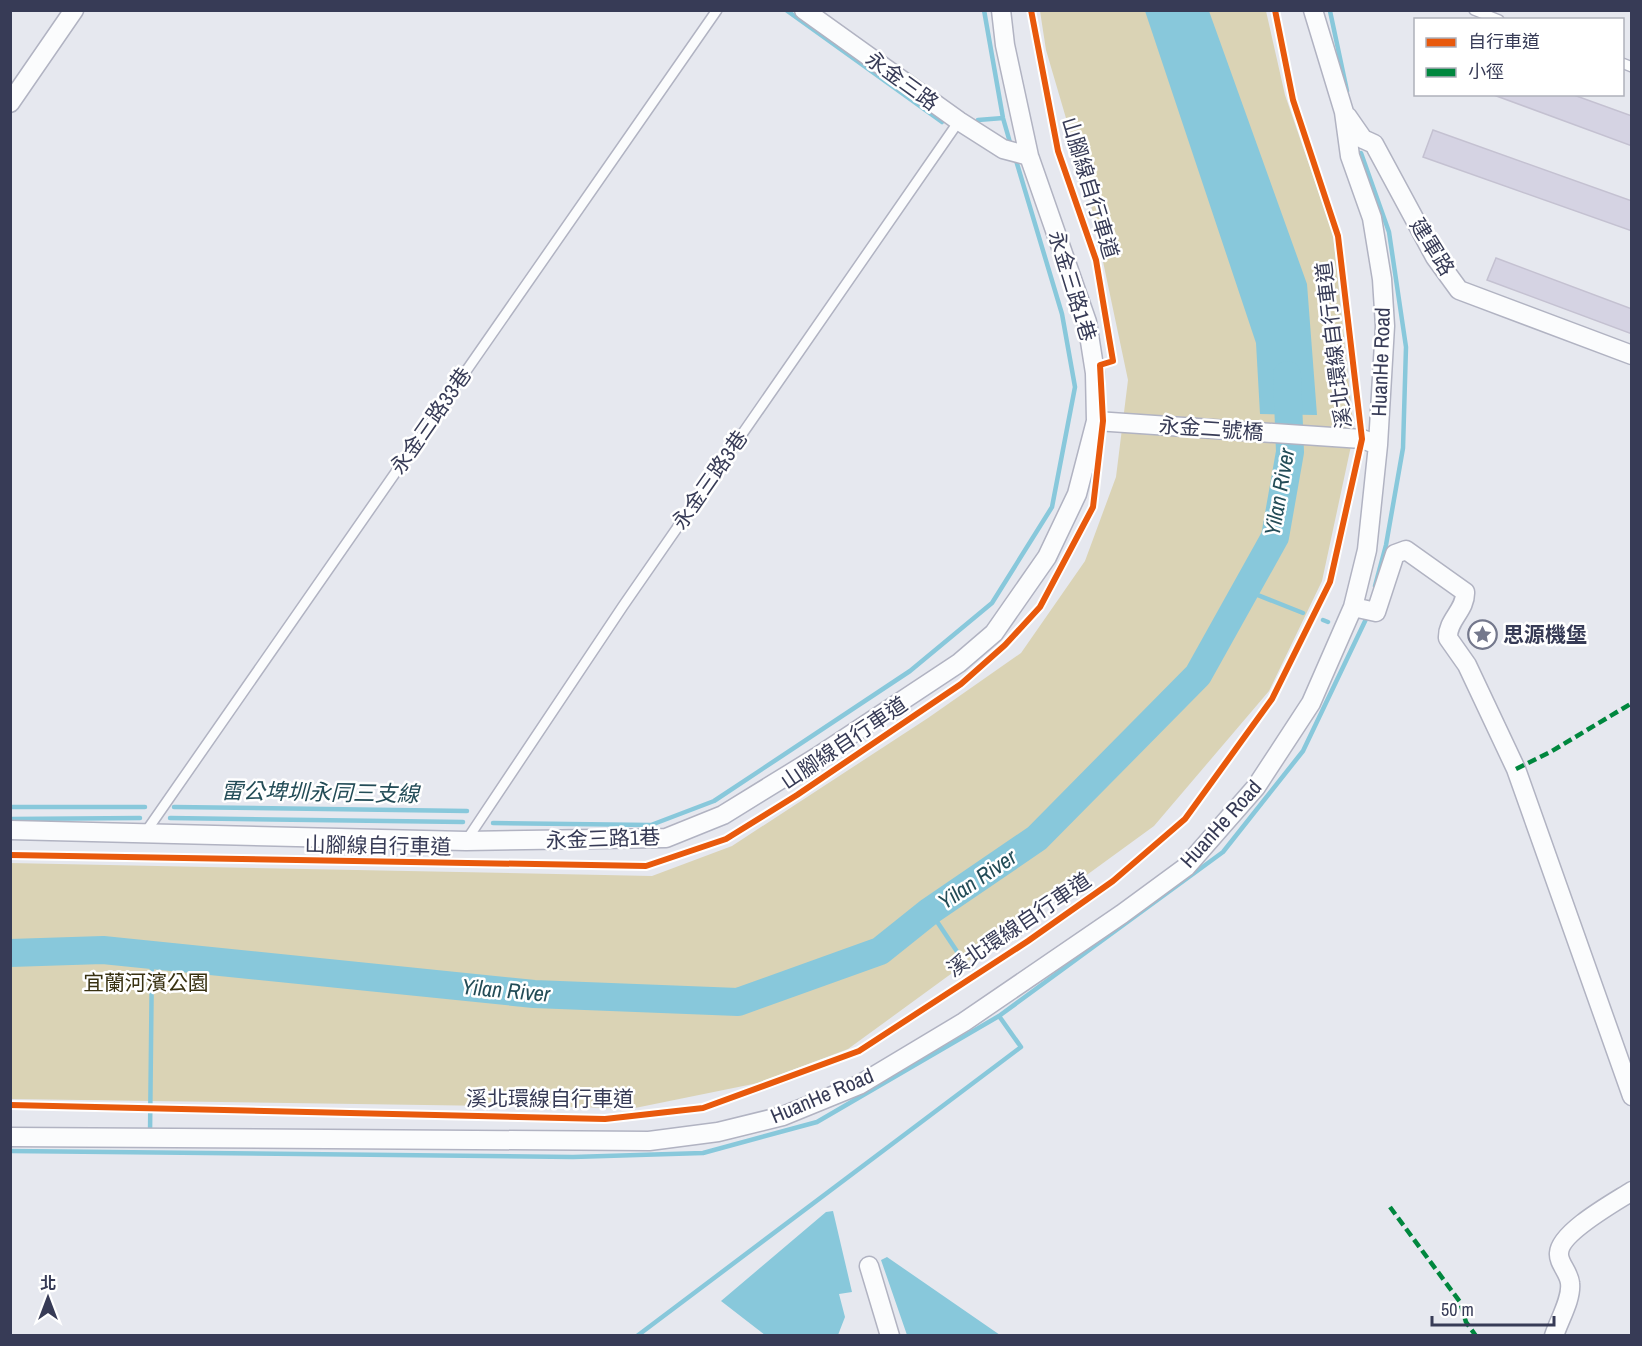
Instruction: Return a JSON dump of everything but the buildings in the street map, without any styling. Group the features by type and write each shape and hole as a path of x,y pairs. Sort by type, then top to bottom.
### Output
{"street":[{"path":"10,102 74,10"},
{"name":"永金三路","path":"804,10 1002,149 1029,156"},
{"name":"永金三路1巷","path":"10,830 466,841 666,838 723,815 959,663 994,633 1047,557 1077,494 1096,420 1095,373 1088,322 1029,156 1005,45 1000,10"},
{"name":"HuanHe Road","path":"10,1137 649,1141 717,1132 783,1116 859,1085 964,1022 1122,914 1185,867 1256,787 1311,704 1353,607 1367,550 1370,442 1385,326 1382,279 1372,218 1350,156 1344,112 1313,10"},
{"name":"建軍路","path":"1344,112 1363,140 1374,144 1435,256 1459,290 1632,355"},
{"name":"永金二號橋","path":"1096,420 1370,442"},
{"path":"1353,607 1376,612 1395,554 1406,550 1465,592 1466,600 1450,624 1448,638 1467,665 1516,769 1632,1096"},
{"path":"1554,1335 1570,1293 1570,1282 1559,1253 1561,1245 1568,1236 1598,1213 1632,1191"},
{"path":"869,1266 890,1335"}],"lane":[{"name":"永金三路33巷","path":"145,833 717,10"},
{"path":"1474,10 1494,18"},
{"name":"永金三路3巷","path":"466,841 636,587 959,121"}],"green space":[{"name":"宜蘭河濱公園","path":"1040,11 1266,11 1285,95 1333,234 1354,432 1322,581 1269,691 1154,826 848,1049 758,1083 635,1108 11,1099 10,863 652,876 732,846 928,718 1021,653 1085,561 1116,477 1128,380 1090,200 1046,50"}],"water":[{"path":"1145,11 1209,11 1307,284 1317,415 1260,414 1256,343"},
{"path":"833,1211 852,1292 839,1294 845,1317 838,1335 765,1335 721,1301 826,1212"},
{"path":"887,1257 1000,1335 907,1335 881,1260"}],"waterway":[{"path":"786,10 942,122"},
{"path":"984,10 1003,118 1011,146"},
{"path":"1330,11 1347,91"},
{"path":"978,120 1003,118"},
{"path":"1361,153 1389,232 1406,347 1403,448 1386,545 1375,586"},
{"path":"493,823 651,825 714,801 910,671 992,603 1052,507 1075,387 1062,314 1015,157"},
{"name":"Yilan River","path":"10,953 103,950 534,994 738,1002 880,951 930,911 1037,838 1198,675 1275,537 1290,452 1287,375"},
{"path":"1245,590 1303,613"},
{"path":"10,1151 573,1157 703,1153 817,1122 999,1016 1223,852 1303,751 1367,617"},
{"path":"1323,620 1328,622"},
{"name":"雷公埤圳永同三支線","path":"10,807 145,807"},
{"name":"雷公埤圳永同三支線","path":"174,807 467,811"},
{"path":"10,819 140,818"},
{"path":"170,818 463,822"},
{"path":"930,911 958,953"},
{"path":"150,1135 152,955"},
{"path":"637,1336 1021,1047 999,1016"}],"marked path":[{"path":"1516,769 1552,751 1632,703"},
{"path":"1390,1207 1460,1302 1466,1322 1476,1336"}],"cycle path":[{"name":"山腳線自行車道","path":"10,855 646,866 726,839 797,795 961,684 1005,645 1040,607 1093,507 1103,421 1100,365 1113,361 1096,260 1058,151 1031,10"},
{"name":"溪北環線自行車道","path":"10,1105 605,1119 703,1108 859,1051 1028,941 1113,881 1185,819 1272,699 1330,582 1362,439 1338,236 1293,100 1275,10"}],"place":[{"name":"思源機堡","path":"1482,635"}]}
